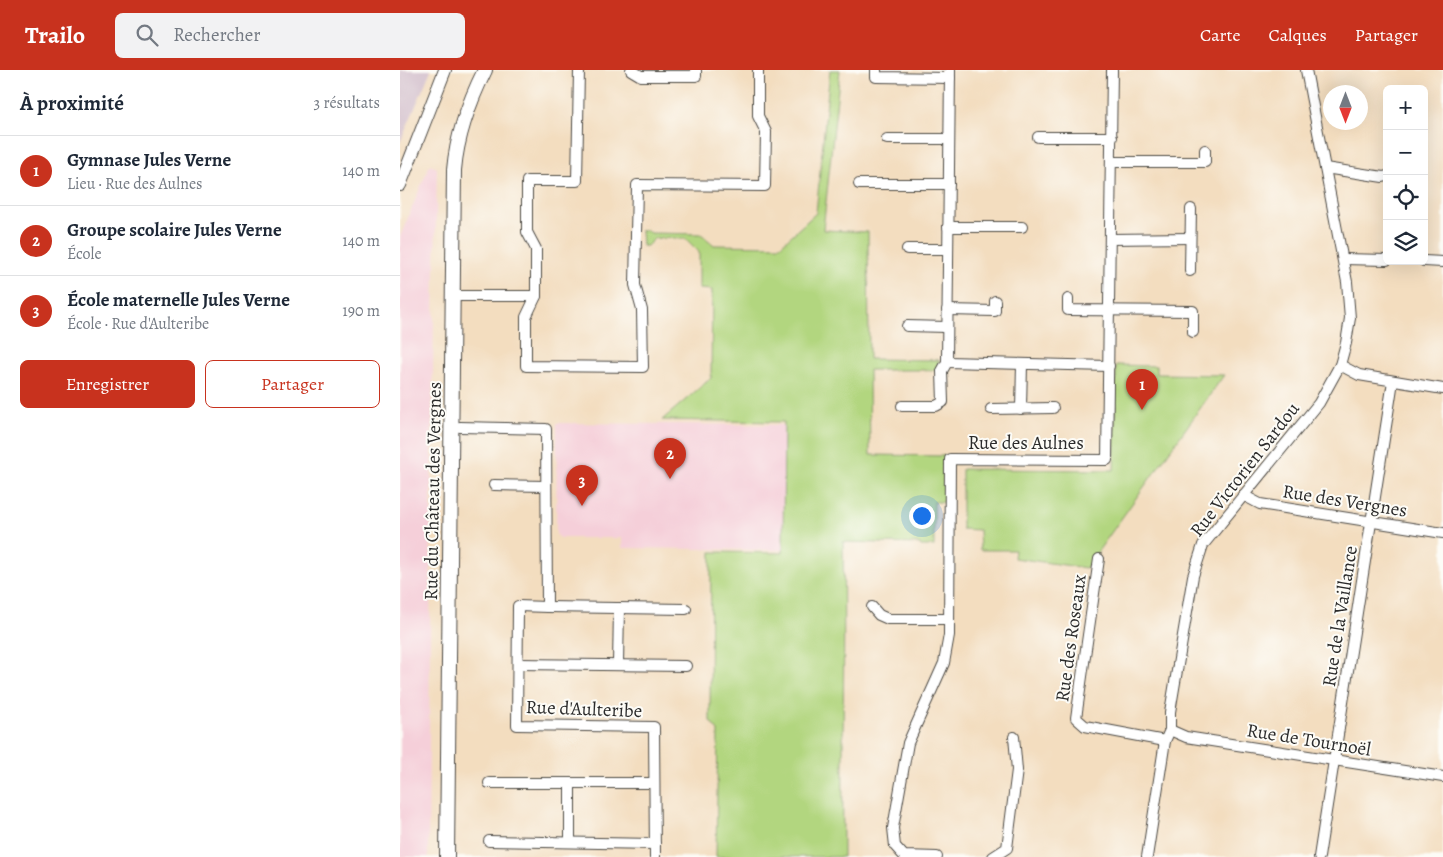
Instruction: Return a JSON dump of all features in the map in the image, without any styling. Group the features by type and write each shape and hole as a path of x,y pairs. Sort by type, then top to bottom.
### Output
{"main road":[{"name":"Rue du Château des Vergnes","path":"447,857 457,296 463,170 462,126 473,94 485,70"},
{"name":"Rue du Château des Vergnes","path":"456,857 460,427 457,296"}],"street":[{"path":"400,185 445,70"},
{"path":"579,70 577,181 527,180 527,232 536,248 536,296 526,317 526,366 643,366 642,310 635,285 637,185 765,186 766,132 758,116 758,70"},
{"path":"631,70 641,76 696,76 696,70"},
{"path":"876,70 876,77 950,74 947,362 942,371 943,402 936,406 902,406"},
{"path":"947,362 1108,366 1112,70"},
{"name":"Rue Victorien Sardou","path":"1148,857 1165,741 1170,730 1170,712 1193,576 1203,545 1319,403 1340,365 1346,342 1350,318 1347,282 1306,70"},
{"path":"1038,136 1112,136"},
{"path":"887,139 949,139"},
{"path":"1111,162 1205,162 1205,150"},
{"path":"1326,168 1383,176"},
{"path":"858,184 949,184"},
{"path":"1190,271 1191,209"},
{"path":"948,227 1022,227"},
{"path":"1110,238 1190,238"},
{"path":"907,249 948,249"},
{"path":"1343,259 1383,260"},
{"path":"1428,261 1443,262"},
{"path":"457,296 536,296"},
{"path":"1068,299 1068,310 1193,311 1193,332"},
{"path":"947,310 995,310 995,301"},
{"path":"907,326 947,327"},
{"path":"1021,408 1022,364"},
{"path":"1340,365 1360,375 1443,389"},
{"name":"Rue des Aulnes","path":"937,857 904,856 895,846 892,828 908,743 944,663 949,635 950,459 1107,460 1108,366"},
{"name":"Rue de la Vaillance","path":"1319,857 1394,381"},
{"path":"991,408 1053,408"},
{"path":"460,427 546,429 547,607"},
{"path":"494,485 546,486"},
{"name":"Rue des Vergnes","path":"1243,495 1260,504 1443,533"},
{"name":"Rue des Roseaux","path":"1099,559 1076,718 1085,726 1165,741"},
{"name":"Rue d'Aulteribe","path":"655,857 654,727 517,725 518,606 686,609"},
{"path":"872,607 879,615 888,619 948,619"},
{"path":"618,665 619,608"},
{"path":"518,664 686,666"},
{"name":"Rue de Tournoël","path":"1170,730 1186,737 1443,777"},
{"path":"993,857 1007,848 1017,770 1014,737"},
{"path":"488,783 654,783"},
{"path":"570,784 570,842"},
{"path":"488,841 655,844"}],"shaded area":[{"path":"400,70 431,70 400,143"},
{"path":"430,164 437,168 432,419 428,857 400,857 400,237"},
{"path":"557,423 784,425 783,550 622,548 622,538 560,538 556,534"}],"green space":[{"path":"830,70 840,70 823,230 868,232 869,359 939,360 939,370 869,370 870,455 950,456 950,502 934,502 934,546 843,542 843,857 716,857 718,731 710,721 711,552 783,553 784,422 662,420 711,378 712,290 699,289 699,252 686,239 655,238 647,246 642,246 641,230 646,230 650,233 701,234 714,245 780,246 816,213"},
{"path":"1116,365 1157,366 1157,374 1224,375 1086,568 1014,558 1015,550 980,550 979,530 962,529 962,469 1114,470"}],"place":[{"name":"Gymnase Jules Verne","path":"1142,410"},
{"name":"Groupe scolaire Jules Verne","path":"670,479"},
{"name":"École maternelle Jules Verne","path":"582,506"}]}
